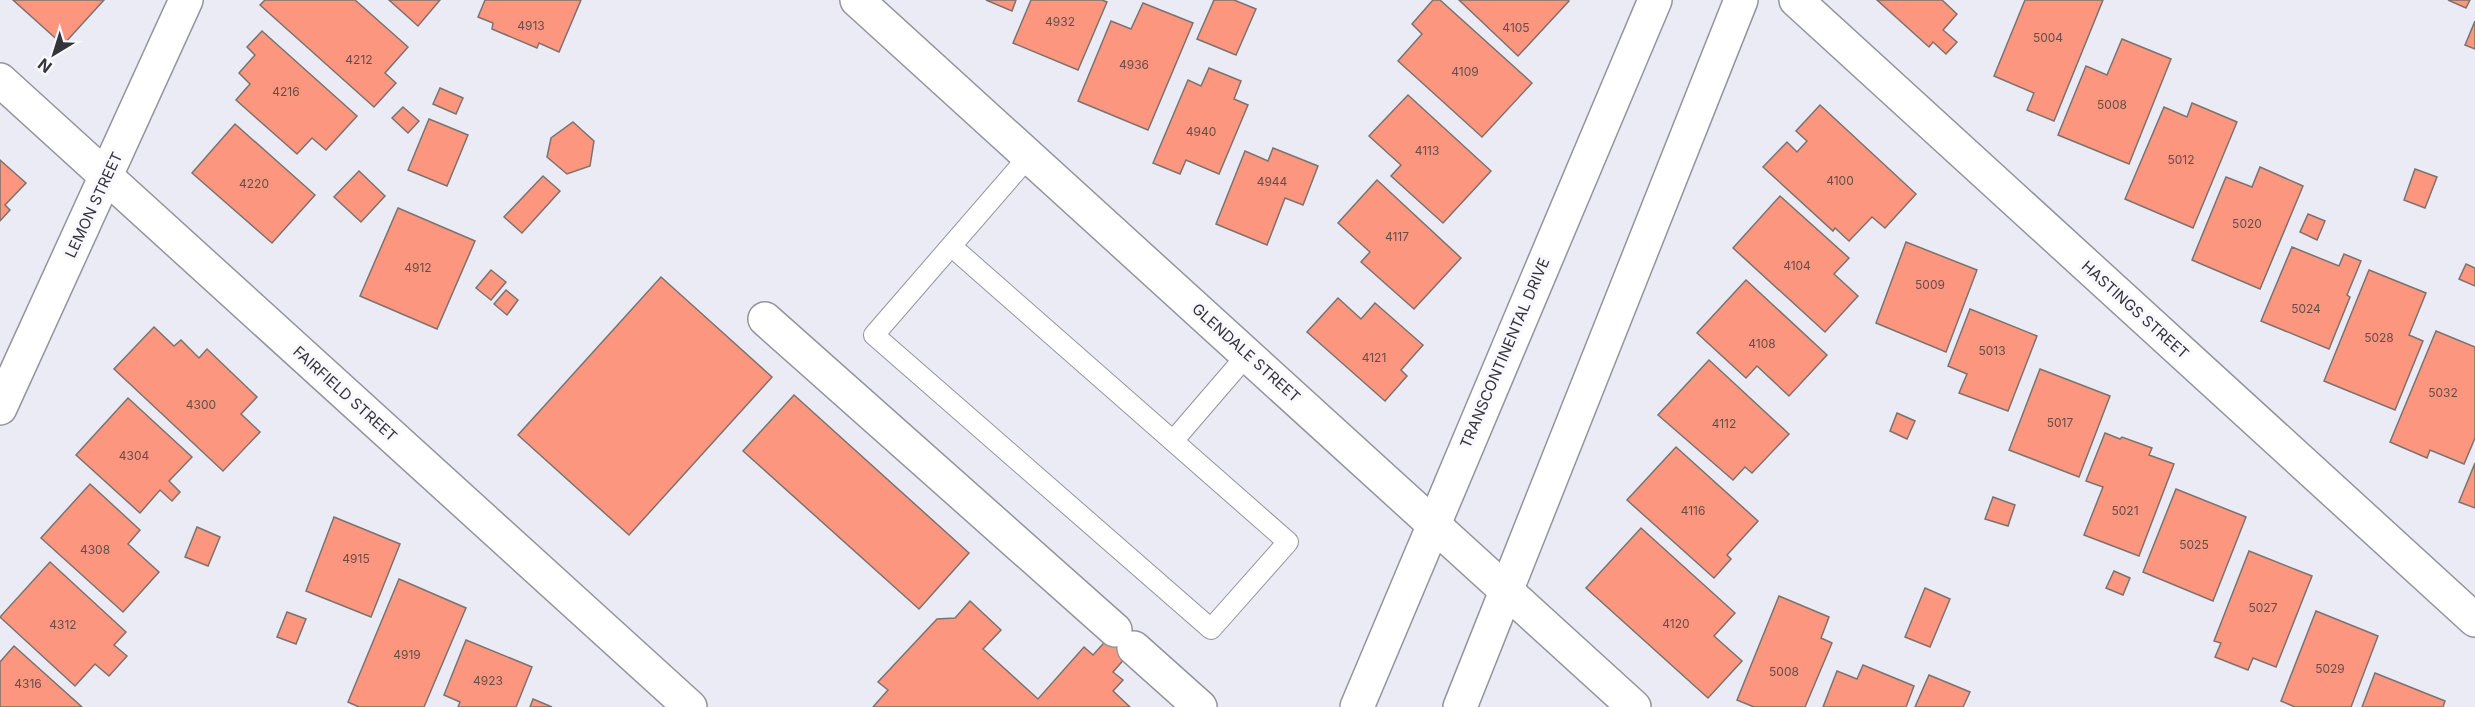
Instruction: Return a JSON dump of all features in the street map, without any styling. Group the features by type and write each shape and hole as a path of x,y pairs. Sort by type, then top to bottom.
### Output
{"street":[{"name":"LEMON STREET","path":"0,408 186,0"},
{"name":"GLENDALE STREET","path":"857,0 1634,707"},
{"name":"TRANSCONTINENTAL DRIVE","path":"1358,707 1655,0"},
{"path":"1460,707 1741,0"},
{"name":"HASTINGS STREET","path":"1796,0 2475,620"},
{"name":"FAIRFIELD STREET","path":"0,80 690,707"},
{"path":"765,319 1200,707"}],"lane":[{"path":"951,246 1288,542 1211,629 874,334 1029,156"},
{"path":"1173,441 1247,355"}],"building":[{"path":"13,0 104,0 63,45"},
{"path":"265,0 355,0 408,47 385,73 396,83 374,107 260,5"},
{"path":"389,0 440,0 418,26"},
{"path":"485,0 581,0 559,52 539,43 537,48 492,29 493,23 478,17"},
{"path":"986,0 1016,0 1012,11"},
{"path":"1031,0 1102,0 1107,2 1078,70 1013,43"},
{"path":"1214,0 1234,0 1256,9 1236,55 1197,39"},
{"path":"1433,0 1440,0 1532,83 1482,137 1398,61 1422,34 1412,24"},
{"path":"1459,0 1568,0 1569,1 1518,56"},
{"path":"1877,0 1942,0 1957,14 1943,30 1957,42 1946,54 1933,42 1929,47"},
{"path":"2025,0 2103,0 2054,121 2027,110 2034,93 1994,76"},
{"path":"2448,0 2470,0 2466,8"},
{"path":"1143,3 1193,23 1148,130 1078,101 1111,21 1131,29"},
{"path":"2475,21 2475,49 2465,45"},
{"path":"262,31 357,116 326,150 312,138 297,154 236,100 250,84 239,73 255,55 247,47"},
{"path":"2122,39 2171,59 2129,164 2058,135 2086,66 2107,75"},
{"path":"1209,68 1241,81 1234,99 1248,105 1219,174 1186,160 1180,174 1153,163 1188,80 1201,86"},
{"path":"440,88 463,98 456,114 433,104"},
{"path":"1408,95 1491,171 1443,223 1391,176 1401,165 1369,136"},
{"path":"2192,103 2237,122 2193,228 2125,199 2164,107 2187,117"},
{"path":"1820,105 1916,194 1885,228 1872,217 1849,241 1835,228 1833,231 1763,167 1787,142 1797,152 1807,141 1796,131"},
{"path":"403,107 419,121 408,133 392,118"},
{"path":"429,119 468,135 447,186 408,170"},
{"path":"573,122 594,141 590,166 567,174 547,157 551,138"},
{"path":"235,124 315,195 272,243 192,173"},
{"path":"1273,148 1318,166 1303,205 1285,198 1267,245 1216,224 1245,151 1268,161"},
{"path":"0,160 26,183 5,205 10,210 0,221"},
{"path":"2260,167 2303,186 2260,289 2192,260 2226,177 2252,187"},
{"path":"2415,169 2437,177 2425,208 2404,200"},
{"path":"359,171 385,196 361,222 334,197"},
{"path":"543,176 560,191 522,233 504,217"},
{"path":"1377,180 1461,258 1414,309 1361,262 1370,252 1338,223"},
{"path":"1780,196 1849,258 1834,274 1858,296 1825,332 1733,248"},
{"path":"398,208 475,241 437,329 360,296"},
{"path":"2308,214 2325,221 2317,240 2300,232"},
{"path":"1906,242 1977,270 1946,352 1876,323"},
{"path":"2292,247 2339,266 2344,254 2361,261 2347,295 2350,297 2329,349 2261,321"},
{"path":"2466,264 2475,268 2475,286 2459,279"},
{"path":"491,270 506,282 491,300 476,288"},
{"path":"2369,270 2426,293 2409,335 2423,341 2395,410 2324,381"},
{"path":"661,277 772,377 629,535 518,435"},
{"path":"1746,280 1827,355 1789,396 1757,366 1746,378 1697,333"},
{"path":"506,290 518,300 507,315 494,304"},
{"path":"1338,298 1361,319 1375,303 1423,345 1401,370 1407,376 1385,401 1307,332"},
{"path":"1970,309 2037,336 2008,411 1959,393 1967,374 1948,366"},
{"path":"154,327 174,346 181,340 199,358 207,349 257,397 241,414 260,432 223,471 114,369"},
{"path":"2436,331 2475,347 2475,438 2464,464 2430,450 2427,458 2390,442"},
{"path":"1709,360 1789,434 1752,473 1745,467 1733,480 1658,415"},
{"path":"2040,369 2110,396 2079,477 2009,450"},
{"path":"794,395 969,553 919,609 743,451"},
{"path":"128,398 192,457 169,481 180,492 172,501 160,490 140,513 76,455"},
{"path":"1897,413 1915,421 1907,439 1890,431"},
{"path":"2105,433 2152,448 2149,455 2174,464 2139,556 2084,535 2103,487 2086,481"},
{"path":"1676,447 1758,521 1727,555 1731,559 1714,578 1627,500"},
{"path":"2475,463 2475,508 2459,502"},
{"path":"90,484 140,530 128,544 159,572 123,612 41,538"},
{"path":"2176,489 2246,517 2213,601 2143,572"},
{"path":"1993,497 2015,505 2008,526 1985,519"},
{"path":"334,517 400,544 371,617 306,591"},
{"path":"197,527 220,537 208,566 185,557"},
{"path":"1641,528 1735,613 1714,636 1742,661 1708,698 1586,588"},
{"path":"2249,551 2312,576 2276,667 2253,658 2248,670 2215,657 2221,643 2214,641"},
{"path":"50,562 126,632 114,645 127,656 109,676 95,664 75,686 0,617"},
{"path":"2114,571 2130,578 2123,595 2106,588"},
{"path":"399,579 466,608 424,707 359,707 348,702"},
{"path":"1925,588 1950,599 1930,647 1905,637"},
{"path":"1779,596 1829,617 1821,638 1832,643 1805,707 1754,707 1737,700"},
{"path":"970,601 1001,630 983,649 1038,699 1084,647 1093,655 1121,624 1140,641 1113,672 1123,680 1113,691 1130,707 873,707 888,690 878,682 937,619 955,618"},
{"path":"2316,611 2378,636 2351,707 2295,707 2281,701"},
{"path":"287,612 306,619 296,644 277,637"},
{"path":"466,640 532,667 516,707 458,707 460,702 444,695"},
{"path":"14,646 82,707 0,707 0,662"},
{"path":"1863,665 1914,686 1906,707 1823,707 1837,671 1857,679"},
{"path":"2375,673 2445,701 2443,707 2362,707"},
{"path":"1929,675 1970,692 1963,707 1915,707"},
{"path":"533,699 552,707 530,707"}]}
